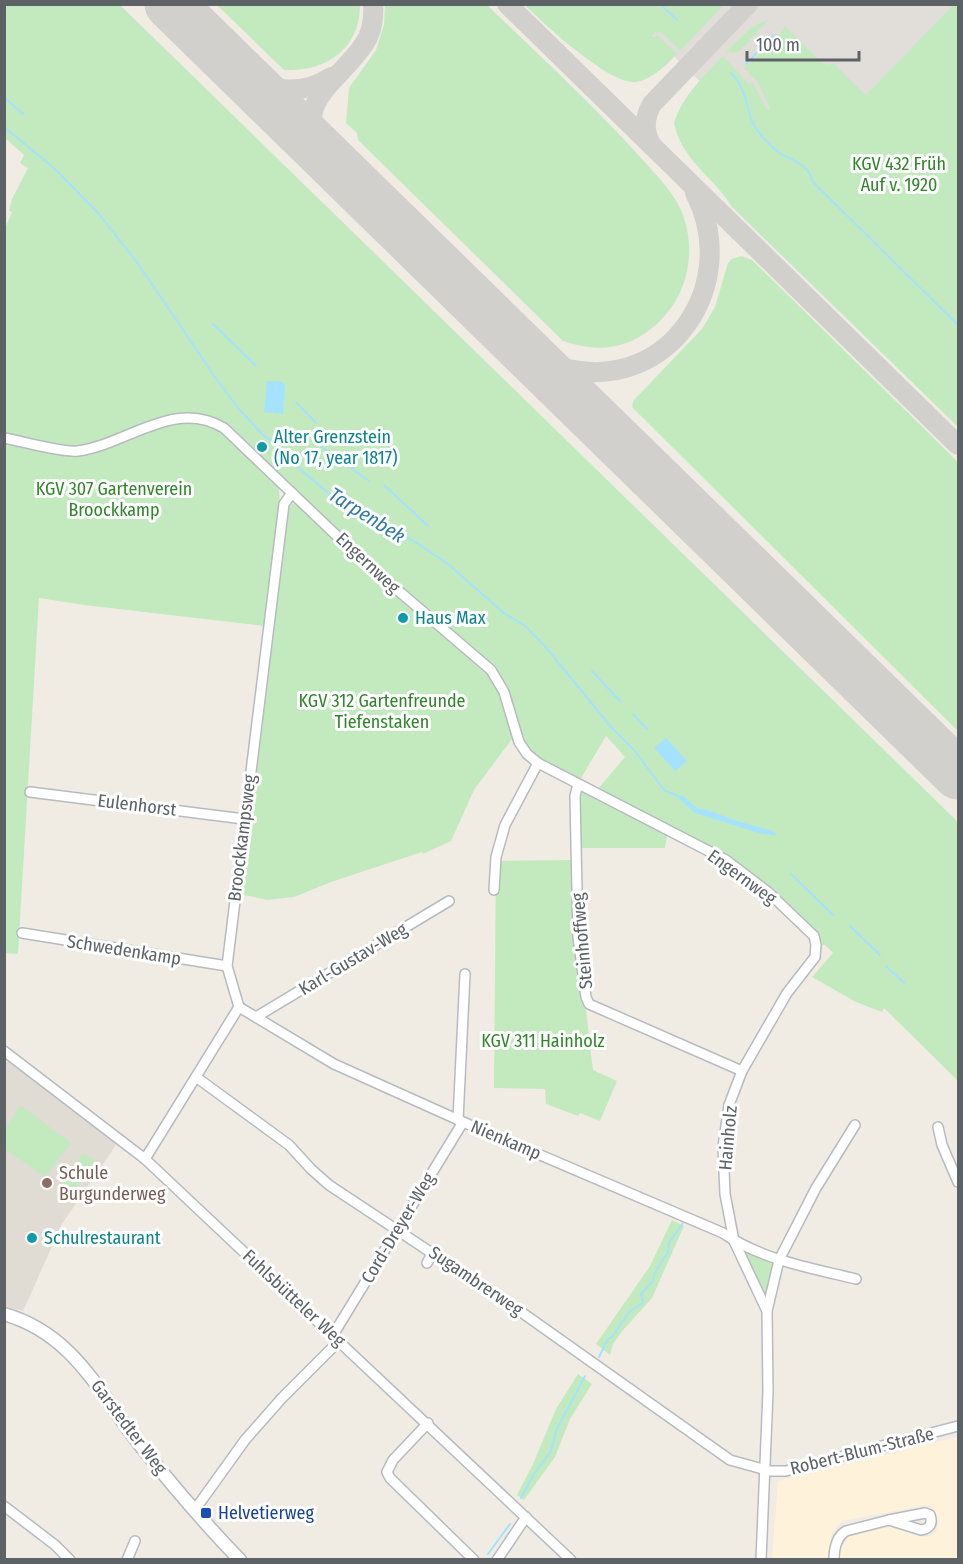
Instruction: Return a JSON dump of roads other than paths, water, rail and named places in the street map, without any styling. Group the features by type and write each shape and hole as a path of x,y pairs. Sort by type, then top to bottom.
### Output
{"main road":[{"name":"Garstedter Weg","path":"4,1314 42,1330 70,1352 194,1511 240,1560"}],"street":[{"name":"Engernweg","path":"4,438 78,451 180,418 199,417 213,421 224,428 366,564 490,670 504,692 514,729 522,748 538,763 726,860 768,892 814,936 816,945"},
{"name":"Broockkampsweg","path":"239,1007 227,966 284,504 292,493"},
{"path":"494,890 496,856 505,825 538,763"},
{"name":"Steinhoffweg","path":"578,784 575,796 578,937 586,998 589,1004 742,1071"},
{"name":"Eulenhorst","path":"30,792 244,819"},
{"name":"Karl-Gustav-Weg","path":"256,1017 449,901"},
{"name":"Schwedenkamp","path":"21,933 227,966"},
{"name":"Hainholz","path":"767,1311 734,1241 725,1194 723,1147 729,1105 742,1071 787,993 815,957 816,945"},
{"name":"Cord-Dreyer-Weg","path":"336,1338 460,1121 465,974"},
{"path":"145,1159 239,1007"},
{"name":"Nienkamp","path":"239,1007 334,1065 460,1121 723,1233 734,1241 779,1260 856,1279"},
{"name":"Fuhlsbütteler Weg","path":"4,1051 145,1159 571,1560"},
{"name":"Sugambrerweg","path":"196,1077 289,1145 329,1185 433,1252 730,1460 765,1470"},
{"name":"Hainholz","path":"761,1560 768,1392 767,1311 779,1260 816,1188 855,1125"},
{"path":"938,1127 942,1144 958,1182"},
{"path":"428,1263 433,1252"},
{"path":"194,1511 245,1440 336,1338"},
{"path":"428,1423 393,1460 387,1472 390,1478 474,1560"},
{"name":"Robert-Blum-Straße","path":"765,1470 786,1471 958,1425"},
{"path":"4,1506 55,1545 70,1560"},
{"path":"496,1560 526,1517"},
{"path":"834,1560 840,1535 846,1531 889,1520"},
{"path":"127,1560 135,1541"}],"water":[{"path":"267,381 282,382 285,385 283,414 264,412"},
{"path":"666,738 687,761 675,771 654,748"},
{"path":"682,795 698,809 773,831 777,835 762,834 695,813 679,799"}],"waterway":[{"path":"660,4 677,20"},
{"path":"746,64 774,35"},
{"path":"731,73 742,89 752,121 765,139 778,152 804,166 812,181 958,325"},
{"path":"4,97 23,114"},
{"name":"Tarpenbek","path":"4,127 54,168 99,214 139,265 217,380 240,410 264,436 273,441 284,456 333,497 417,543 448,564 505,614 524,625 544,645 611,727 633,749 664,790 682,798"},
{"path":"213,324 256,366"},
{"path":"296,402 316,423"},
{"path":"319,445 369,481"},
{"path":"384,485 428,526"},
{"path":"592,671 620,701"},
{"path":"633,714 647,729"},
{"path":"791,874 833,915"},
{"path":"850,926 880,955"},
{"path":"886,966 904,983"},
{"path":"599,1357 608,1339 612,1337 630,1311 643,1303 641,1294 652,1282 668,1252 669,1243 683,1223"},
{"path":"521,1498 534,1474 551,1451 556,1431 585,1376"},
{"path":"488,1554 510,1524"}],"place":[{"name":"Alter Grenzstein (No 17, year 1817)","path":"262,447"},
{"name":"Haus Max","path":"403,618"},
{"name":"Schule Burgunderweg","path":"47,1183"},
{"name":"Schulrestaurant","path":"32,1238"},
{"name":"Helvetierweg","path":"206,1513"}],"park label":[{"name":"KGV 432 Früh Auf v. 1920","path":"899,174"},
{"name":"KGV 307 Gartenverein Broockkamp","path":"114,499"},
{"name":"KGV 312 Gartenfreunde Tiefenstaken","path":"382,711"},
{"name":"KGV 311 Hainholz","path":"543,1041"}]}
